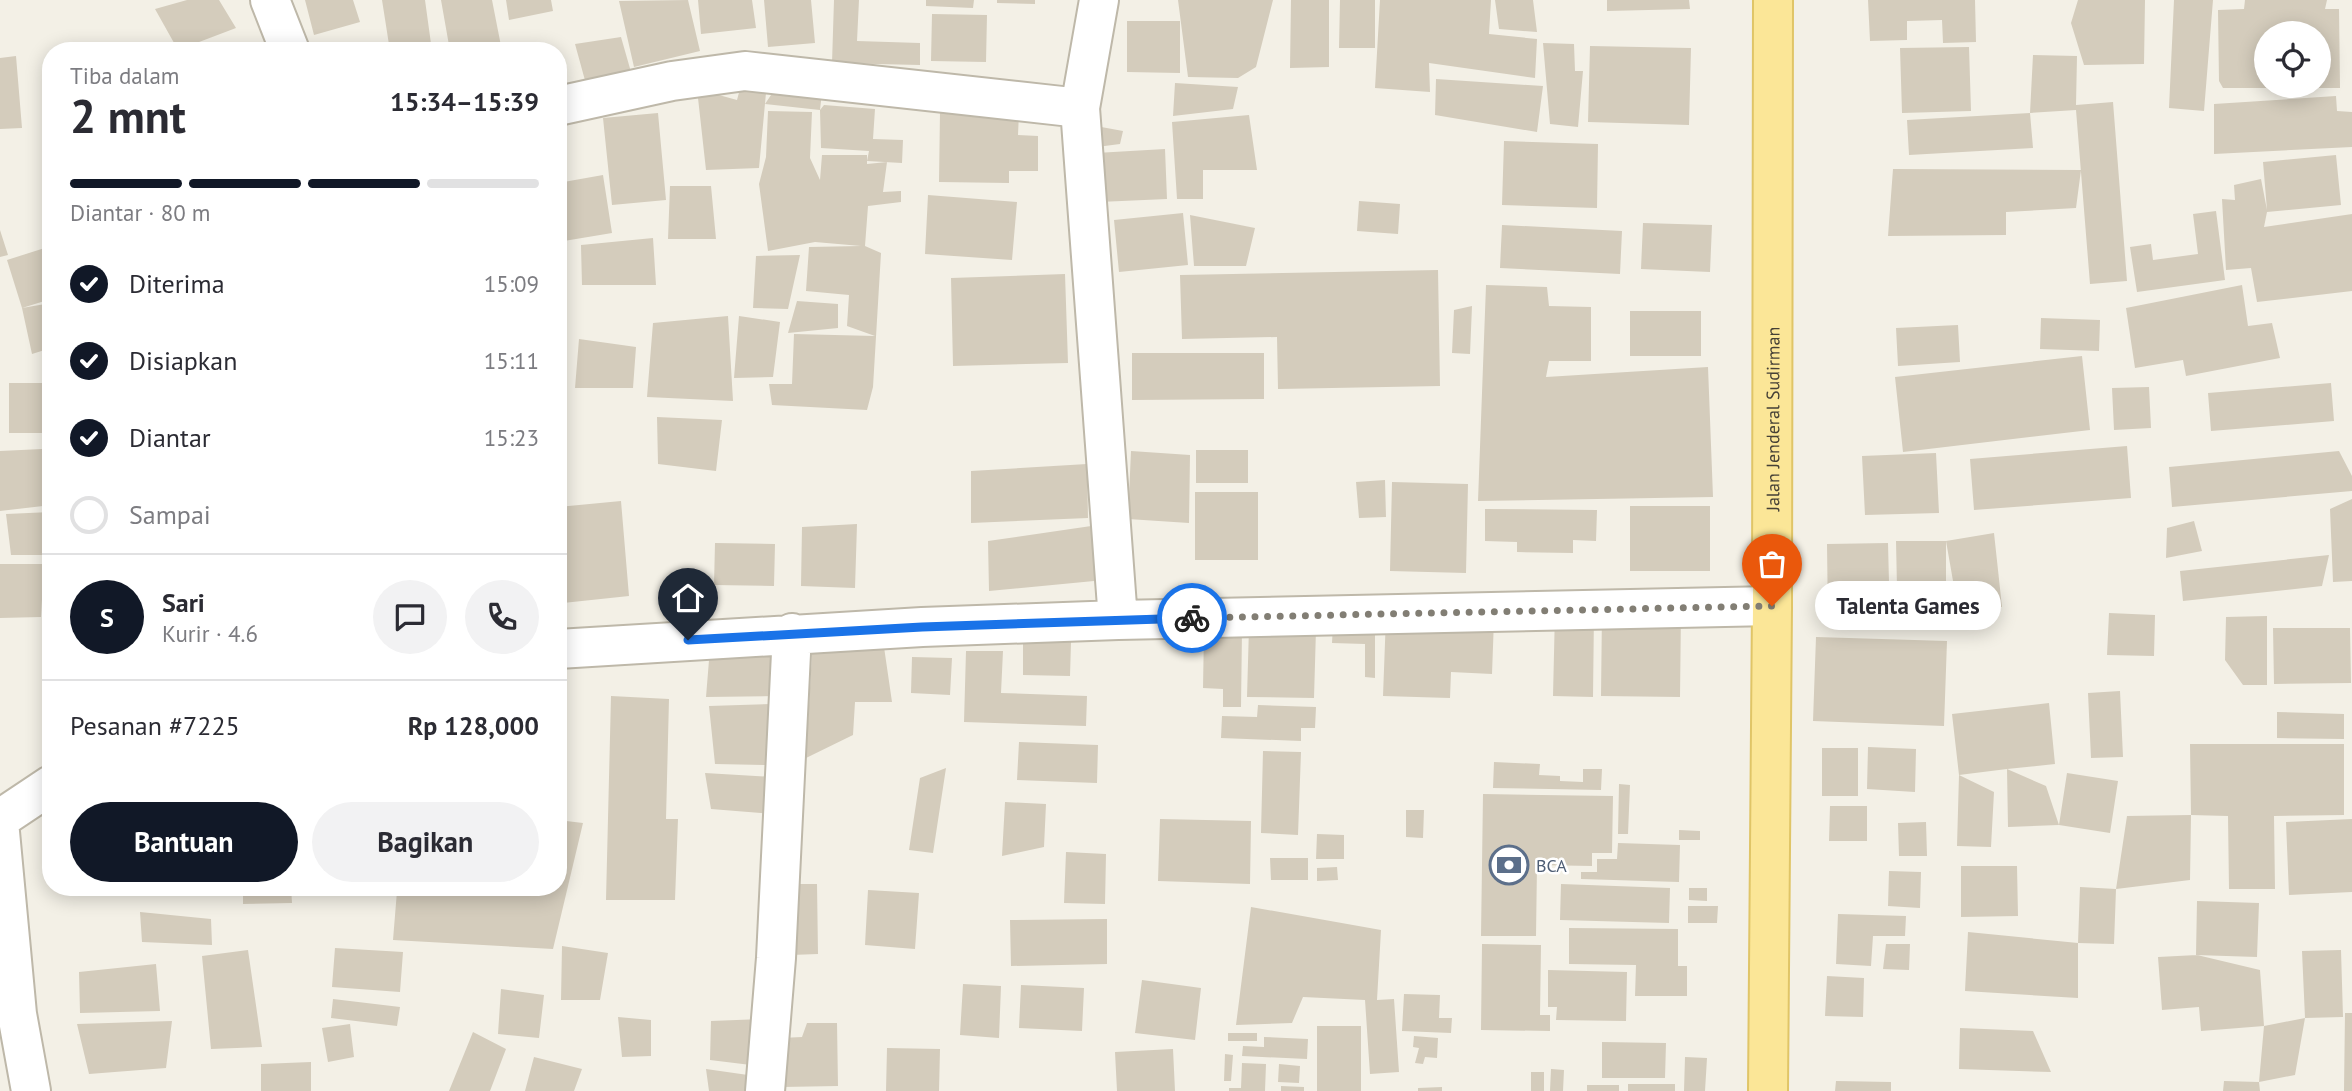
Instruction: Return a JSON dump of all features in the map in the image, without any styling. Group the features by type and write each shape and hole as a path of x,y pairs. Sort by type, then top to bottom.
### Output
{"main road":[{"name":"Jalan Jenderal Sudirman","path":"1768,1091 1773,0"}],"street":[{"path":"270,0 286,42"},
{"path":"1099,0 1080,108 1118,620"},
{"path":"567,104 672,81 745,71 1080,108"},
{"path":"567,648 792,633 1118,620 1772,606"},
{"path":"765,1091 776,958 792,633"},
{"path":"0,819 42,791"},
{"path":"0,832 17,1014 31,1091"}],"building":[{"path":"187,0 219,0 236,28 199,42 174,42 155,9"},
{"path":"305,0 353,0 360,22 314,35"},
{"path":"382,0 425,0 431,42 389,42"},
{"path":"441,0 492,0 500,42 448,42"},
{"path":"506,0 551,0 553,11 509,20"},
{"path":"688,0 700,51 634,67 619,1"},
{"path":"698,0 752,0 756,28 701,34"},
{"path":"764,0 811,0 815,43 768,47"},
{"path":"834,0 859,0 857,41 920,43 920,65 832,63"},
{"path":"926,0 974,0 973,8 926,6"},
{"path":"997,0 1035,0 1035,4 997,3"},
{"path":"1178,0 1273,0 1256,67 1238,78 1188,77"},
{"path":"1291,0 1329,0 1329,67 1290,68"},
{"path":"1340,0 1375,0 1375,48 1339,48"},
{"path":"1380,0 1491,0 1489,34 1537,39 1535,78 1429,63 1430,92 1375,88"},
{"path":"1495,0 1533,0 1537,32 1499,29"},
{"path":"1607,0 1689,0 1690,9 1607,11"},
{"path":"1868,0 1975,0 1976,42 1943,43 1942,20 1907,21 1907,40 1870,41"},
{"path":"2078,0 2145,0 2144,64 2084,65 2071,23"},
{"path":"2174,0 2213,0 2204,111 2169,108"},
{"path":"2245,0 2327,0 2325,9 2339,9 2340,88 2331,88 2331,21 2254,21 2254,88 2223,88 2219,81 2218,10 2244,9"},
{"path":"932,14 987,15 986,62 931,61"},
{"path":"1127,21 1180,21 1180,73 1127,72"},
{"path":"621,37 631,72 586,84 575,44"},
{"path":"1543,43 1574,44 1575,71 1583,71 1578,127 1550,124"},
{"path":"1590,46 1691,48 1689,125 1588,122"},
{"path":"1969,47 1971,111 1902,113 1900,48"},
{"path":"2033,55 2077,56 2076,105 2113,102 2127,281 2090,284 2076,110 2030,113"},
{"path":"16,56 22,128 0,129 0,58"},
{"path":"1436,79 1543,86 1537,132 1435,115"},
{"path":"781,80 823,84 820,110 765,104"},
{"path":"767,82 759,168 706,170 697,89 737,100 741,85"},
{"path":"1175,83 1238,87 1233,109 1173,116"},
{"path":"2336,96 2337,111 2352,112 2352,147 2214,154 2214,104"},
{"path":"824,105 875,109 873,139 903,140 902,163 887,162 883,192 901,191 901,202 868,206 865,246 881,253 873,387 867,410 772,405 769,384 792,384 794,334 875,336 847,326 849,295 806,291 809,247 861,246 815,242 768,251 759,184 766,157 768,111 812,112 810,158 820,180 822,155 867,155 867,161 869,151 821,148 820,110"},
{"path":"940,112 1019,112 1018,135 1038,136 1038,171 1009,171 1009,183 939,182"},
{"path":"658,113 666,200 612,205 603,118"},
{"path":"2030,113 2033,148 1909,155 1907,120"},
{"path":"1249,115 1257,170 1203,170 1203,199 1177,199 1172,122"},
{"path":"1085,124 1123,131 1120,144 1089,148"},
{"path":"1504,141 1598,144 1597,208 1502,205"},
{"path":"1165,149 1167,199 1099,202 1096,153"},
{"path":"2336,155 2341,205 2267,212 2264,227 2352,214 2352,291 2257,302 2251,268 2226,270 2222,199 2235,200 2234,185 2261,179 2267,210 2263,162"},
{"path":"1893,169 2081,170 2076,208 2006,212 2006,235 1888,236"},
{"path":"603,175 612,233 567,240 567,181"},
{"path":"670,186 711,186 716,239 668,239"},
{"path":"928,195 1017,202 1012,260 925,254"},
{"path":"1359,201 1400,204 1398,234 1357,231"},
{"path":"2216,211 2225,280 2137,292 2130,247 2151,244 2153,260 2198,254 2193,214"},
{"path":"1183,213 1188,265 1119,272 1114,220"},
{"path":"1190,215 1255,228 1246,266 1194,266"},
{"path":"1643,223 1712,225 1710,272 1641,269"},
{"path":"1502,225 1622,231 1620,274 1500,268"},
{"path":"0,230 8,255 0,257"},
{"path":"653,238 656,285 582,285 581,245"},
{"path":"42,249 42,302 22,308 7,260"},
{"path":"800,255 788,309 753,308 756,256"},
{"path":"1438,270 1440,386 1278,389 1277,337 1182,339 1180,275"},
{"path":"1065,274 1068,363 953,366 951,278"},
{"path":"1486,285 1547,287 1549,306 1591,307 1591,361 1549,361 1546,377 1708,367 1713,497 1478,501"},
{"path":"2242,285 2248,326 2272,323 2280,358 2186,376 2183,360 2135,368 2126,308"},
{"path":"797,301 838,304 838,328 788,333"},
{"path":"42,305 42,351 32,354 22,308"},
{"path":"1472,306 1470,354 1452,353 1454,310"},
{"path":"1630,311 1701,311 1701,356 1630,356"},
{"path":"728,316 733,401 647,397 653,323"},
{"path":"739,316 780,322 773,377 734,378"},
{"path":"2041,318 2100,320 2099,351 2040,349"},
{"path":"1958,325 1960,362 1898,366 1896,328"},
{"path":"579,339 636,347 633,388 575,388"},
{"path":"1132,353 1264,353 1264,399 1132,400"},
{"path":"2082,356 2090,430 1903,452 1895,377"},
{"path":"9,383 42,383 42,433 9,433"},
{"path":"2331,383 2334,421 2211,431 2208,393"},
{"path":"2149,387 2151,428 2114,430 2112,388"},
{"path":"657,417 722,420 716,471 658,464"},
{"path":"2127,446 2131,498 1974,510 1970,459"},
{"path":"42,449 42,506 0,511 0,451"},
{"path":"1196,450 1248,450 1248,483 1196,483"},
{"path":"1131,451 1190,455 1189,523 1128,519"},
{"path":"2339,451 2352,476 2352,491 2172,507 2169,467"},
{"path":"1936,453 1939,513 1865,515 1862,456"},
{"path":"1087,464 1088,518 971,523 971,471"},
{"path":"1385,480 1386,517 1359,518 1356,482"},
{"path":"1392,482 1468,484 1466,573 1390,571"},
{"path":"1195,492 1258,492 1258,560 1195,560"},
{"path":"2352,499 2352,581 2333,582 2330,509"},
{"path":"621,501 629,596 567,603 567,506"},
{"path":"1630,506 1710,506 1710,571 1630,571"},
{"path":"1485,509 1597,510 1596,541 1573,540 1573,553 1517,552 1517,542 1485,541"},
{"path":"42,512 42,555 11,555 6,514"},
{"path":"2194,521 2202,551 2166,558 2167,528"},
{"path":"857,524 855,588 801,586 802,527"},
{"path":"1098,525 1094,581 989,591 988,541"},
{"path":"1994,533 2002,607 1956,598 1946,541"},
{"path":"1896,541 1946,541 1946,589 1897,588"},
{"path":"715,543 775,544 774,586 714,585"},
{"path":"1888,543 1890,622 1828,623 1827,544"},
{"path":"2329,555 2322,586 2183,601 2180,571"},
{"path":"0,564 42,564 41,617 0,618"},
{"path":"1555,611 1594,612 1593,697 1553,696"},
{"path":"1602,611 1681,611 1680,697 1601,696"},
{"path":"2109,613 2155,615 2154,656 2107,655"},
{"path":"1386,616 1494,619 1492,674 1451,672 1450,698 1383,696"},
{"path":"2267,616 2267,685 2243,685 2225,660 2226,617"},
{"path":"1333,624 1375,624 1375,678 1365,677 1365,644 1332,643"},
{"path":"1249,627 1316,629 1314,698 1247,697"},
{"path":"2273,628 2350,628 2351,683 2274,684"},
{"path":"1204,630 1242,630 1241,707 1223,707 1223,689 1203,688"},
{"path":"1816,637 1947,641 1944,726 1813,721"},
{"path":"1023,641 1071,642 1070,676 1023,675"},
{"path":"884,647 892,702 855,702 853,735 806,758 812,653"},
{"path":"710,648 780,651 779,696 706,697"},
{"path":"966,651 1003,651 1001,693 1087,696 1086,726 964,722"},
{"path":"912,657 952,658 950,695 911,693"},
{"path":"2120,691 2123,757 2091,758 2088,693"},
{"path":"611,696 669,699 666,819 678,819 675,900 606,900"},
{"path":"2049,703 2055,764 1959,775 1952,714"},
{"path":"772,704 768,765 715,764 709,706"},
{"path":"1258,705 1316,707 1315,728 1301,728 1301,741 1221,738 1222,716 1257,717"},
{"path":"2277,712 2344,714 2344,739 2277,738"},
{"path":"1019,742 1098,745 1097,783 1017,780"},
{"path":"2190,744 2344,744 2344,815 2274,816 2275,889 2229,889 2228,816 2191,815"},
{"path":"1868,747 1916,749 1915,792 1867,789"},
{"path":"1822,748 1858,748 1858,796 1822,796"},
{"path":"1263,751 1301,752 1298,835 1261,833"},
{"path":"1494,762 1540,764 1539,775 1560,776 1560,781 1583,782 1583,769 1602,769 1601,790 1493,788"},
{"path":"946,768 933,853 909,850 920,778"},
{"path":"2007,769 2046,786 2059,825 2008,827"},
{"path":"705,773 773,777 773,814 711,809"},
{"path":"2067,773 2118,781 2110,833 2059,825"},
{"path":"1959,775 1994,792 1991,847 1957,846"},
{"path":"1619,784 1630,785 1628,834 1618,834"},
{"name":"BCA","path":"1483,794 1613,796 1612,853 1592,853 1592,866 1537,865 1536,936 1481,936"},
{"path":"1005,802 1046,804 1044,847 1002,856"},
{"path":"1830,806 1867,806 1867,841 1829,841"},
{"path":"1406,810 1424,810 1423,838 1406,837"},
{"path":"2191,815 2190,880 2116,889 2127,816"},
{"path":"1160,819 1251,821 1250,884 1158,881"},
{"path":"2352,819 2352,892 2289,895 2286,822"},
{"path":"567,821 583,823 567,890"},
{"path":"1926,822 1927,856 1899,856 1898,823"},
{"path":"1679,830 1700,831 1700,840 1679,840"},
{"path":"1317,834 1344,835 1344,859 1316,859"},
{"path":"1618,843 1680,845 1679,882 1581,879 1581,872 1597,872 1597,859 1617,859"},
{"path":"1066,852 1106,854 1105,904 1064,903"},
{"path":"1270,858 1308,858 1308,880 1271,880"},
{"path":"1961,866 2017,866 2018,916 1961,917"},
{"path":"1337,867 1338,880 1317,881 1317,868"},
{"path":"1889,871 1921,872 1920,908 1888,906"},
{"path":"790,884 817,884 818,954 791,955"},
{"path":"1561,884 1670,888 1669,923 1560,920"},
{"path":"2080,887 2116,889 2114,944 2078,943"},
{"path":"1689,888 1707,888 1707,901 1689,900"},
{"path":"868,890 919,893 915,949 865,945"},
{"path":"243,896 292,896 292,903 243,904"},
{"path":"397,896 566,896 553,949 393,940"},
{"path":"2197,901 2259,903 2257,957 2196,955"},
{"path":"1688,906 1718,906 1717,923 1688,923"},
{"path":"1251,907 1381,930 1377,1000 1394,999 1399,1072 1370,1074 1365,1000 1303,997 1292,1023 1236,1025"},
{"path":"140,912 211,919 212,945 142,942"},
{"path":"1838,914 1906,916 1905,936 1873,936 1871,966 1836,964"},
{"path":"1107,919 1107,964 1011,966 1010,920"},
{"path":"1569,928 1678,929 1678,966 1687,966 1687,996 1635,996 1636,965 1569,964"},
{"path":"1968,932 2078,943 2078,998 1965,991"},
{"path":"1482,944 1541,945 1540,1015 1550,1015 1550,1031 1481,1030"},
{"path":"1886,944 1910,944 1909,970 1883,969"},
{"path":"562,946 608,953 600,1000 561,1000"},
{"path":"335,948 403,952 400,992 332,987"},
{"path":"248,950 262,1047 211,1049 202,956"},
{"path":"2341,950 2343,1017 2305,1018 2302,951"},
{"path":"2197,955 2260,970 2264,1026 2201,1031 2199,1007 2162,1010 2158,957"},
{"path":"156,964 160,1011 80,1013 79,972"},
{"path":"1548,970 1627,972 1626,1021 1556,1020 1557,1007 1548,1007"},
{"path":"1827,976 1864,978 1863,1017 1825,1016"},
{"path":"1142,980 1201,988 1195,1040 1135,1033"},
{"path":"963,984 1001,986 999,1038 960,1035"},
{"path":"1021,985 1084,988 1082,1031 1019,1028"},
{"path":"501,989 544,995 539,1038 498,1034"},
{"path":"1404,994 1440,995 1439,1018 1452,1018 1451,1033 1402,1031"},
{"path":"333,999 400,1007 397,1026 331,1018"},
{"path":"2345,1013 2352,1013 2352,1091 2344,1091"},
{"path":"618,1017 651,1020 651,1056 622,1057"},
{"path":"2305,1018 2295,1075 2259,1082 2264,1026"},
{"path":"762,1019 759,1066 710,1060 711,1021"},
{"path":"172,1021 166,1068 89,1074 77,1024"},
{"path":"807,1023 837,1023 838,1086 782,1087 781,1038 802,1037"},
{"path":"350,1024 354,1057 328,1062 322,1028"},
{"path":"1317,1026 1361,1026 1361,1091 1317,1091"},
{"path":"1960,1028 2033,1031 2051,1072 1959,1069"},
{"path":"473,1032 506,1049 490,1091 449,1091"},
{"path":"1228,1033 1257,1033 1257,1041 1228,1041"},
{"path":"1414,1036 1438,1038 1437,1058 1425,1057 1423,1064 1415,1063 1419,1048 1413,1047"},
{"path":"1264,1037 1308,1039 1307,1059 1242,1056 1243,1046 1264,1047"},
{"path":"1602,1042 1666,1043 1665,1078 1602,1078"},
{"path":"887,1048 940,1049 939,1091 886,1091"},
{"path":"1173,1049 1175,1091 1117,1091 1115,1052"},
{"path":"1225,1054 1233,1055 1231,1081 1224,1081"},
{"path":"534,1057 582,1069 574,1091 525,1091"},
{"path":"1685,1057 1707,1058 1705,1091 1684,1091"},
{"path":"311,1062 311,1091 261,1091 261,1064"},
{"path":"1242,1063 1266,1064 1265,1091 1229,1091 1229,1088 1241,1088"},
{"path":"1279,1064 1300,1066 1299,1083 1278,1082"},
{"path":"706,1069 748,1075 745,1091 709,1091"},
{"path":"1551,1069 1564,1070 1563,1091 1550,1091"},
{"path":"1531,1072 1544,1072 1544,1091 1531,1091"},
{"path":"1836,1081 1891,1082 1891,1091 1835,1091"},
{"path":"2224,1081 2259,1082 2260,1091 2223,1091"},
{"path":"1628,1084 1675,1084 1675,1091 1628,1091"},
{"path":"1587,1085 1619,1085 1619,1091 1587,1091"},
{"path":"1281,1086 1304,1087 1304,1091 1281,1091"},
{"path":"1442,1087 1442,1091 1418,1091 1418,1088"}],"way so far":[{"path":"1192,618 1772,606"}],"place":[{"name":"Talenta Games","path":"1772,606"},
{"name":"BCA","path":"1509,865"}],"route":[{"path":"688,640 922,627 1192,618"}]}
